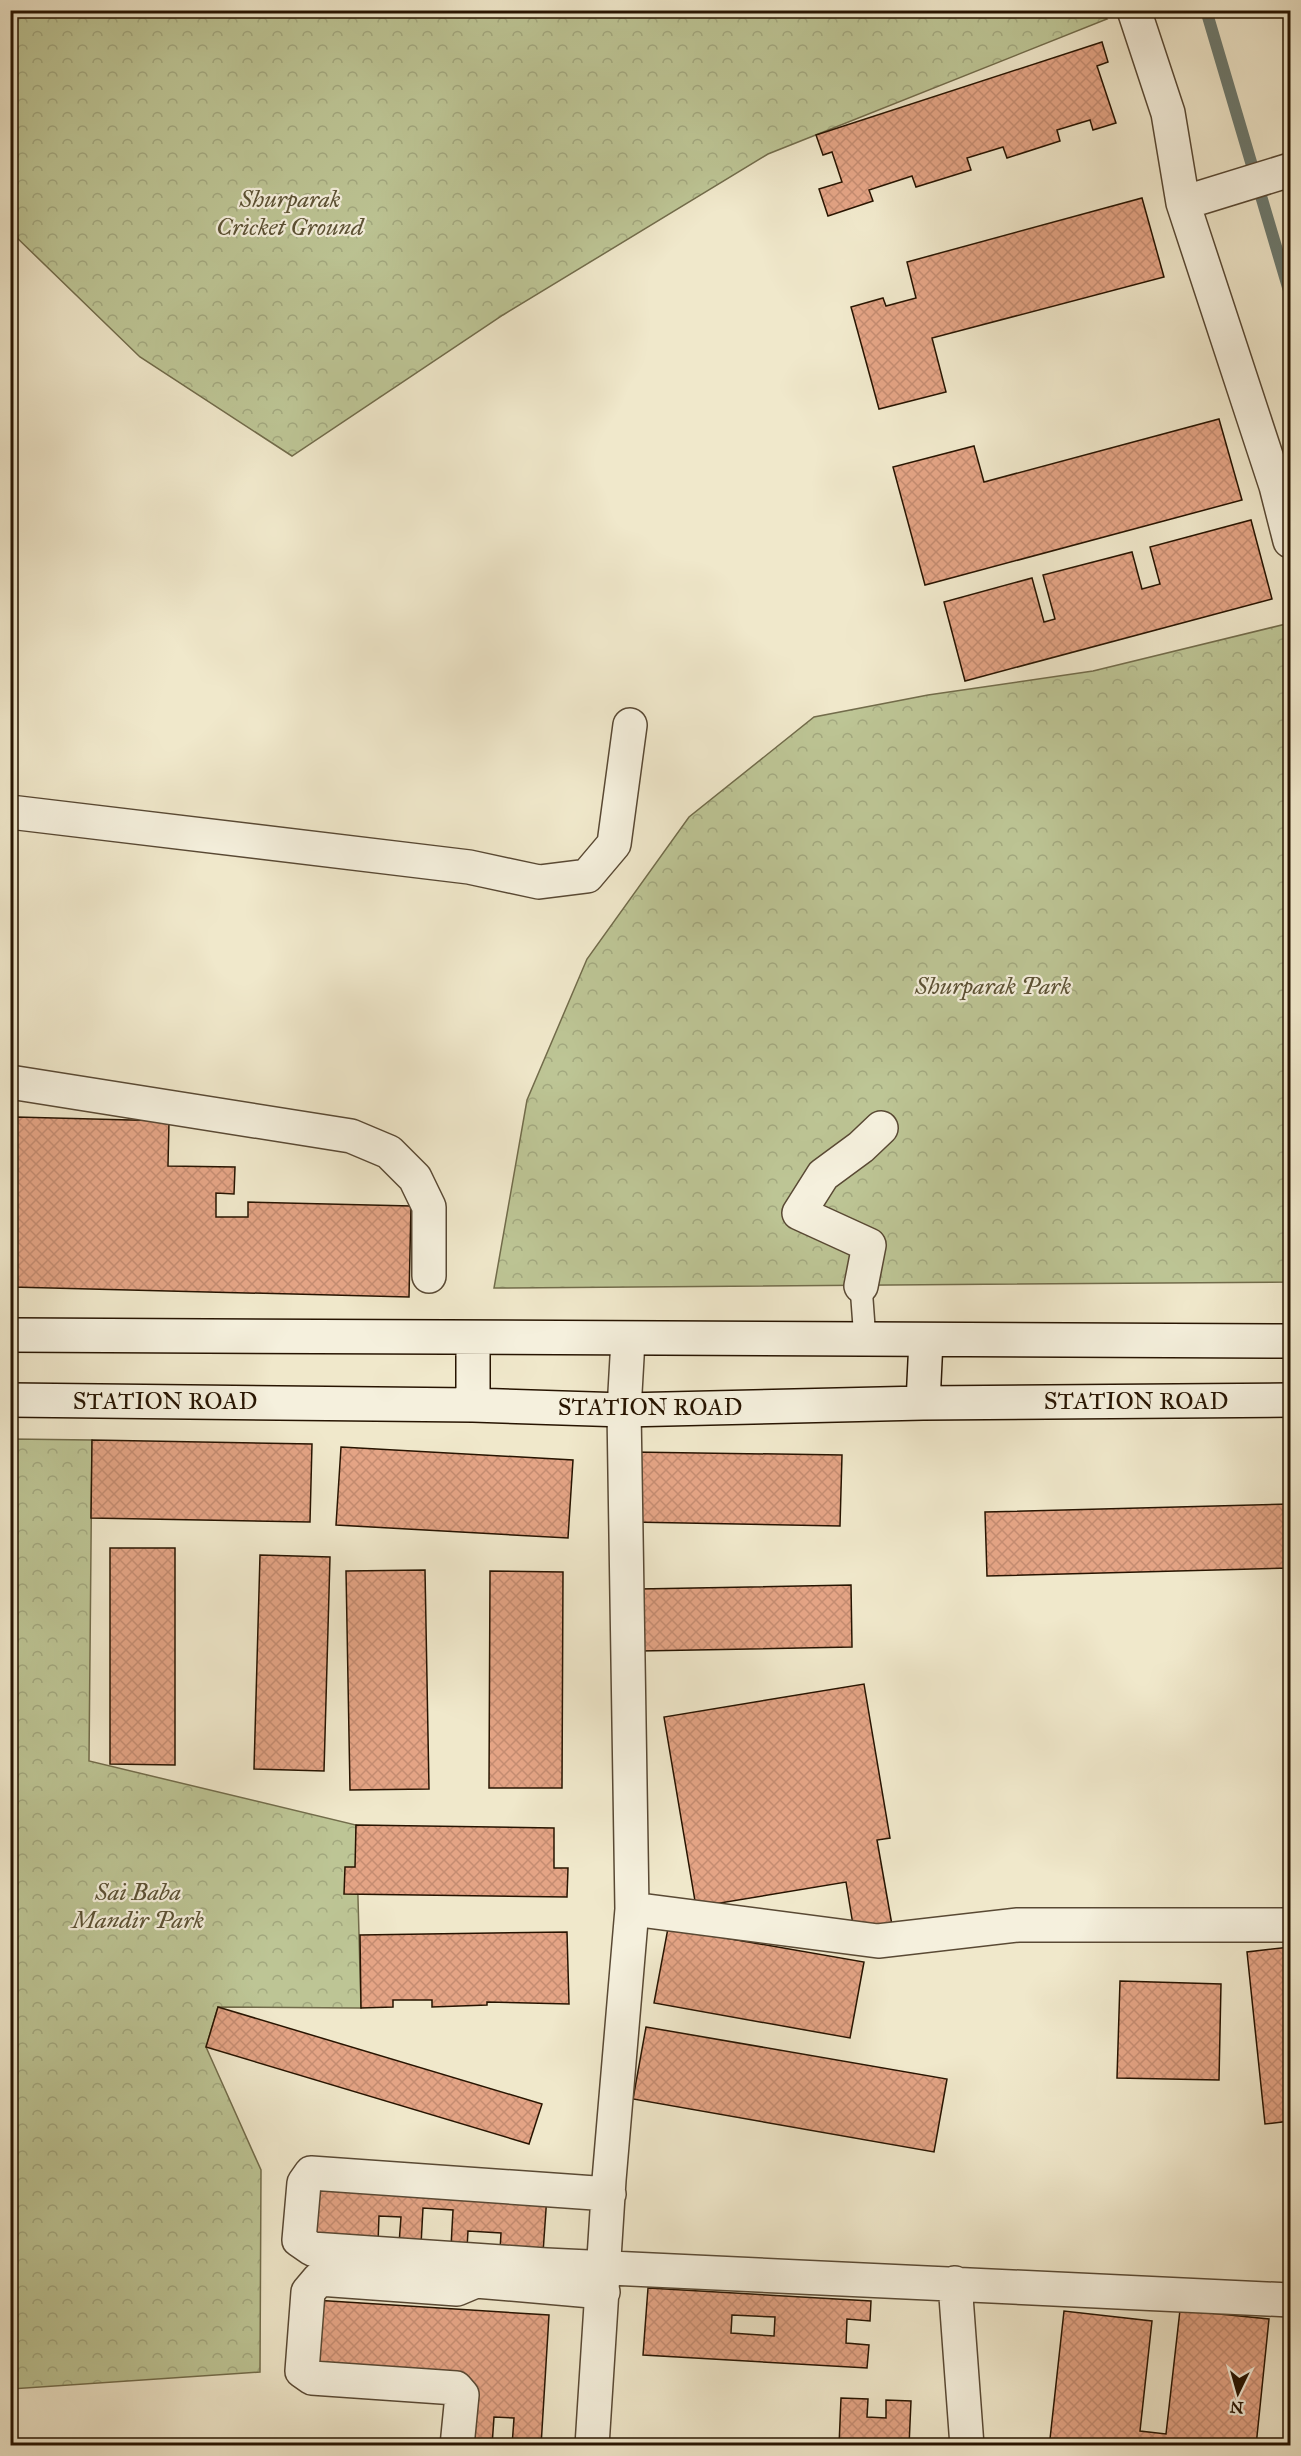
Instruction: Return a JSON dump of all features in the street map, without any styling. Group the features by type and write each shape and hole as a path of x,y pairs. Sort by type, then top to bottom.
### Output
{"street":[{"path":"1134,10 1168,113 1183,203 1276,486 1290,541"},
{"path":"1183,203 1282,173"},
{"path":"10,812 469,867 539,882 587,876 614,844 630,725"},
{"path":"10,1082 351,1136 389,1152 415,1178 429,1208 429,1276"},
{"path":"861,1286 868,1245 799,1213 823,1175 861,1147 880,1128"},
{"path":"10,1335 628,1340 1290,1341"},
{"path":"473,1339 473,1405"},
{"path":"592,2445 632,1909 624,1410 628,1340"},
{"path":"923,1403 926,1340"},
{"name":"STATION ROAD","path":"10,1400 473,1405 624,1410 923,1403 1290,1400"},
{"path":"632,1909 878,1941 1018,1925 1290,1925"},
{"path":"604,2279 546,2265 312,2248 299,2240 304,2183 311,2173 609,2194"},
{"path":"457,2445 462,2395 456,2388 312,2378 302,2371 308,2292 319,2279 457,2289 476,2281 604,2279 955,2283 1290,2300"},
{"path":"955,2283 966,2445"}],"lane":[{"path":"861,1286 865,1340"}],"green space":[{"name":"Shurparak Cricket Ground","path":"1097,10 1107,19 768,154 503,315 292,456 140,357 11,232 10,11"},
{"name":"Shurparak Park","path":"1290,623 1290,1282 494,1288 527,1100 587,959 689,817 814,717 928,695 1093,671"},
{"name":"Sai Baba Mandir Park","path":"11,1439 92,1440 89,1761 356,1825 361,2008 218,2007 206,2047 261,2170 260,2372 11,2389"}],"building":[{"path":"1102,42 1108,62 1097,66 1116,123 1093,130 1090,120 1057,130 1060,141 1007,158 1003,147 967,158 971,170 916,187 912,176 869,190 873,201 828,216 819,189 842,182 832,152 823,155 816,135"},
{"path":"1142,198 1164,277 932,338 946,392 879,409 851,307 883,298 886,306 916,298 907,262"},
{"path":"1219,419 1242,500 925,585 893,467 974,446 984,482"},
{"path":"1251,520 1272,599 965,681 944,602 1032,578 1044,622 1055,619 1043,575 1132,552 1142,589 1160,584 1150,547"},
{"path":"16,1117 169,1121 168,1166 235,1167 234,1194 216,1193 216,1217 248,1217 248,1202 411,1206 409,1297 12,1287"},
{"path":"92,1440 312,1444 310,1522 91,1518"},
{"path":"341,1447 573,1460 568,1538 336,1525"},
{"path":"632,1452 842,1455 840,1526 631,1522"},
{"path":"1290,1504 1290,1568 987,1576 985,1512"},
{"path":"110,1548 175,1548 175,1765 110,1764"},
{"path":"260,1555 330,1557 324,1771 254,1769"},
{"path":"425,1570 429,1789 350,1790 346,1571"},
{"path":"490,1571 563,1572 562,1788 489,1788"},
{"path":"851,1585 852,1647 640,1651 639,1589"},
{"path":"864,1684 890,1838 877,1840 892,1925 854,1931 846,1882 696,1907 664,1717"},
{"path":"356,1825 554,1828 554,1868 568,1868 567,1897 344,1894 345,1867 355,1867"},
{"path":"668,1928 864,1962 850,2038 654,2003"},
{"path":"567,1932 569,2004 487,2002 487,2005 432,2007 432,2000 393,2000 393,2007 361,2008 360,1935"},
{"path":"1290,1947 1290,2121 1265,2124 1247,1952"},
{"path":"1120,1981 1221,1984 1219,2080 1117,2078"},
{"path":"218,2007 542,2104 529,2144 206,2047"},
{"path":"646,2027 947,2079 934,2152 633,2099"},
{"path":"313,2181 547,2195 543,2253 500,2250 501,2233 468,2231 467,2248 451,2247 453,2210 423,2208 421,2245 399,2244 401,2217 379,2216 378,2243 309,2238"},
{"path":"648,2288 871,2301 870,2321 847,2319 846,2343 869,2345 867,2368 643,2355","holes":["732,2315 775,2317 774,2336 731,2333"]},
{"path":"314,2300 549,2315 541,2446 512,2446 514,2418 494,2417 492,2446 463,2446 467,2381 310,2371"},
{"path":"1180,2310 1269,2319 1256,2446 1110,2446 1050,2439 1064,2311 1152,2321 1140,2431 1166,2434"},
{"path":"841,2398 868,2399 867,2417 886,2418 886,2400 911,2401 909,2446 839,2446"}],"waterway":[{"path":"1206,10 1290,294"}]}
